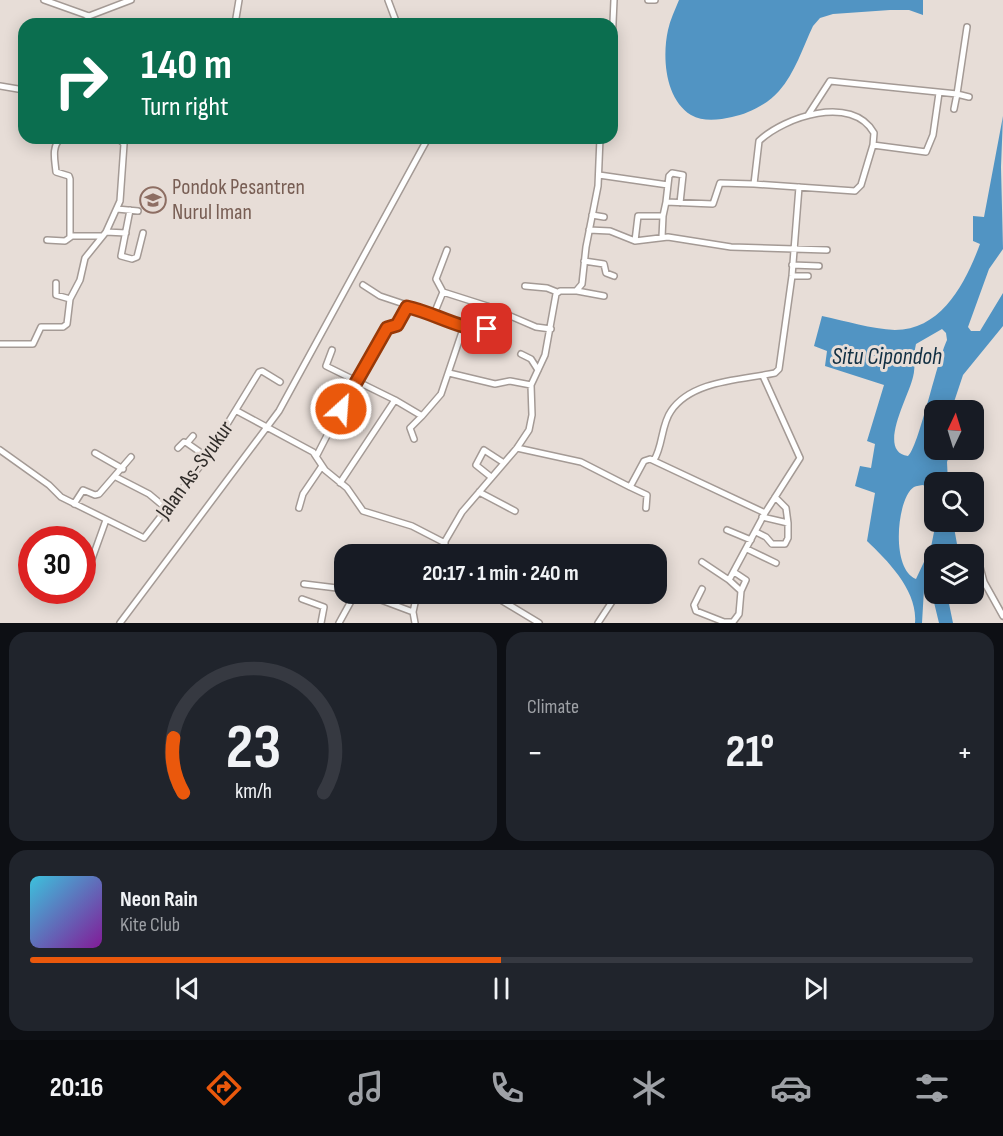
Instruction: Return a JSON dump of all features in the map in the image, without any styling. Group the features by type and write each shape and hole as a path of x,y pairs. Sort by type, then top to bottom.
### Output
{"street":[{"path":"44,0 88,16 131,0"},
{"path":"236,18 239,0"},
{"path":"388,0 395,18"},
{"path":"613,18 614,0"},
{"path":"648,0 655,0"},
{"path":"954,109 967,27"},
{"path":"808,115 826,83 830,81 969,97"},
{"path":"0,86 18,89"},
{"path":"873,145 928,150 939,93"},
{"path":"666,202 713,204 716,202 720,183 859,190 873,145 874,133 860,119 825,111 808,115 771,132 759,141 754,184"},
{"path":"57,144 54,156 56,172 67,175 70,179 70,237"},
{"path":"0,344 30,345 34,342 41,327 65,326 70,299 80,280 85,258 104,234 117,209 123,184 124,144"},
{"path":"120,623 268,427 425,144"},
{"path":"576,291 582,284 599,175 600,144"},
{"path":"662,237 670,174 683,175 680,203"},
{"path":"599,175 668,185"},
{"path":"654,460 671,411 693,392 711,385 775,373 779,369 792,276 792,250 799,187"},
{"path":"117,209 138,211"},
{"path":"130,210 121,256 132,259 137,257 143,233"},
{"path":"592,215 604,217"},
{"path":"635,241 638,216 663,216"},
{"path":"589,230 610,231 635,241 662,237 731,247 827,250"},
{"path":"47,240 65,241 70,237 126,233"},
{"path":"447,250 436,279 444,292 536,327 551,329"},
{"path":"584,261 604,264 606,273 614,276"},
{"path":"792,265 819,266"},
{"path":"792,276 808,276"},
{"path":"56,283 56,296 70,299"},
{"path":"363,285 380,296 407,307 435,314 464,326 485,330 497,312"},
{"path":"525,286 547,288 557,292 576,291 604,296"},
{"path":"435,314 444,292"},
{"path":"407,307 397,325 387,328 355,381 316,455 322,466 347,488 363,511 412,526 446,543 462,512 517,448 531,423 531,385 545,355 557,292"},
{"path":"414,439 410,428 441,394 464,326"},
{"path":"332,350 326,366 422,416"},
{"path":"521,354 531,359 538,370"},
{"path":"237,411 261,371 280,382"},
{"path":"449,374 495,384 510,381 531,385"},
{"path":"729,580 774,497 800,455 763,376"},
{"path":"340,483 395,400"},
{"name":"Jalan As-Syukur","path":"0,450 49,485 61,497 144,538 207,457 237,411 316,455"},
{"path":"188,443 194,436"},
{"path":"178,448 184,442 188,443 207,457"},
{"path":"517,448 581,462 647,495 646,508"},
{"path":"491,477 476,465 484,450 504,463"},
{"path":"95,453 123,469"},
{"path":"74,504 84,490 92,495 99,494 131,458"},
{"path":"630,487 647,458 764,515 788,523"},
{"path":"299,507 303,494 322,466"},
{"path":"116,477 149,494 168,509"},
{"path":"479,492 515,511"},
{"path":"756,532 766,537 769,543 785,544 788,538 786,508 774,497"},
{"path":"96,547 105,520"},
{"path":"727,531 751,540"},
{"path":"747,549 776,564"},
{"path":"702,562 741,591"},
{"path":"734,573 746,580 741,591 737,623"},
{"path":"984,582 1003,616"},
{"path":"304,584 334,588"},
{"path":"702,589 694,605 696,611 729,623 733,622 739,614"},
{"path":"302,599 324,607 321,623"},
{"path":"339,623 349,604"},
{"path":"392,604 413,612"},
{"path":"415,604 413,612 415,623"},
{"path":"508,604 539,623"},
{"path":"598,623 610,604"}],"water":[{"path":"679,0 923,0 923,15 909,10 890,10 833,14 820,18 813,26 790,76 774,96 757,108 738,116 706,120 691,115 682,108 668,77 666,41 670,22"},
{"name":"Situ Cipondoh","path":"1003,116 1001,167 1003,249 989,269 968,327 971,331 980,331 1003,293 1003,326 963,375 955,400 928,400 947,340 946,333 942,329 916,344 913,377 894,434 895,445 899,452 908,456 917,438 924,415 924,460 948,460 947,472 924,472 924,486 914,487 908,493 900,518 899,548 902,562 908,573 916,579 924,562 922,623 915,623 915,611 907,588 892,567 867,541 875,493 855,486 860,466 871,468 875,444 867,441 884,385 825,366 827,351 814,346 822,316 895,330 912,328 939,313 959,288 980,244 973,241 973,216 984,217"},
{"name":"Situ Cipondoh","path":"934,532 955,532 957,544 932,544"},
{"name":"Situ Cipondoh","path":"934,604 949,604 953,623 939,623"}],"place":[{"name":"Pondok Pesantren Nurul Iman","path":"153,200"}],"route":[{"path":"341,409 387,328 397,325 407,307 435,314 464,326 487,329"}]}
